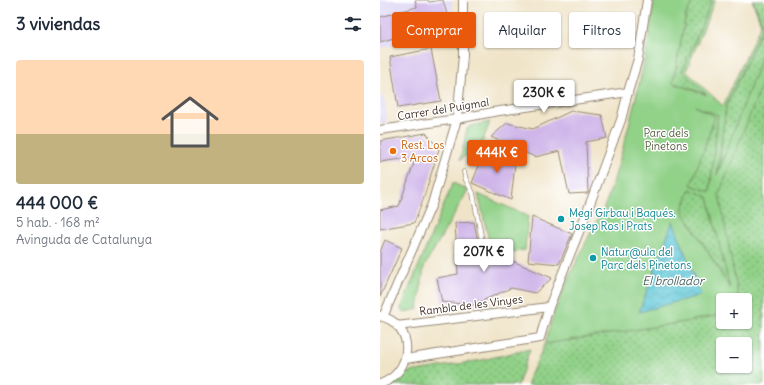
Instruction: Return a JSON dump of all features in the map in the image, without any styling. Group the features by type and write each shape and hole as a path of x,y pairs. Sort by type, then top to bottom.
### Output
{"street":[{"path":"380,384 394,378 403,366 406,350 402,333 397,326 382,317 432,204 457,119 464,56 463,0"},
{"path":"405,359 540,338 549,307 585,217 618,128 638,59 647,0"},
{"name":"Carrer del Puigmal","path":"380,130 628,92"},
{"name":"Rambla de les Vinyes","path":"397,326 549,307"}],"lane":[{"path":"464,172 466,180 473,193 485,257"}],"shaded area":[{"path":"380,0 452,0 452,12 392,12 392,45 380,49"},
{"path":"380,94 385,102 387,124 380,125"}],"green space":[{"name":"Parc dels Pinetons","path":"654,0 694,0 686,14 673,83 707,95 682,72 712,0 715,0 686,71 723,106 761,24 753,0 763,26 726,106 717,175 764,51 764,79 719,194 738,293 716,293 716,315 684,322 545,344 553,315 603,209 611,188 639,85","holes":["695,106 718,115 710,192 691,185 715,117","690,189 708,197 730,288 682,210"]},
{"path":"694,0 712,0 682,72 709,95 673,83 686,14"},
{"path":"753,0 764,0 764,51 717,178 726,106 763,27"},
{"path":"764,79 764,385 528,385 529,378 545,344 684,322 716,315 716,329 752,329 752,293 738,293 718,194"},
{"path":"689,104 718,115 710,192 691,185 715,117"},
{"path":"490,122 481,145 474,142 470,152 460,160 467,129 470,126"},
{"path":"453,183 468,190 424,267 418,309 405,312 402,311 401,308"},
{"path":"690,189 708,196 731,289 682,210"},
{"path":"478,194 528,216 525,250 493,257"},
{"path":"530,349 518,385 393,385 400,380 403,373 482,360"}],"water":[{"name":"El brollador","path":"673,221 701,295 639,312"}],"building":[{"path":"415,0 428,0 429,2 443,0 446,12 398,12 417,7"},
{"path":"392,14 392,39 380,42 380,17"},
{"path":"431,49 441,101 398,108 390,57"},
{"path":"571,111 602,115 607,138 586,142 588,193 569,194 560,151 535,157 491,137 507,123 533,129"},
{"path":"426,133 439,149 414,223 380,229 380,210 399,206 416,157 380,162 380,141"},
{"path":"484,153 516,155 511,200 472,183"},
{"path":"532,217 572,234 559,264 528,261"},
{"path":"474,222 483,266 510,260 552,278 535,293 511,288 473,305 442,302 437,278 458,274 455,223"},
{"path":"385,240 402,248 380,297 380,252"}],"place":[{"name":"Rest. Los 3 Arcos","path":"393,151"},
{"name":"Megí Girbau i Baqués. Josep Ros i Prats","path":"561,219"},
{"name":"Natur@ula del Parc dels Pinetons","path":"593,258"}]}
